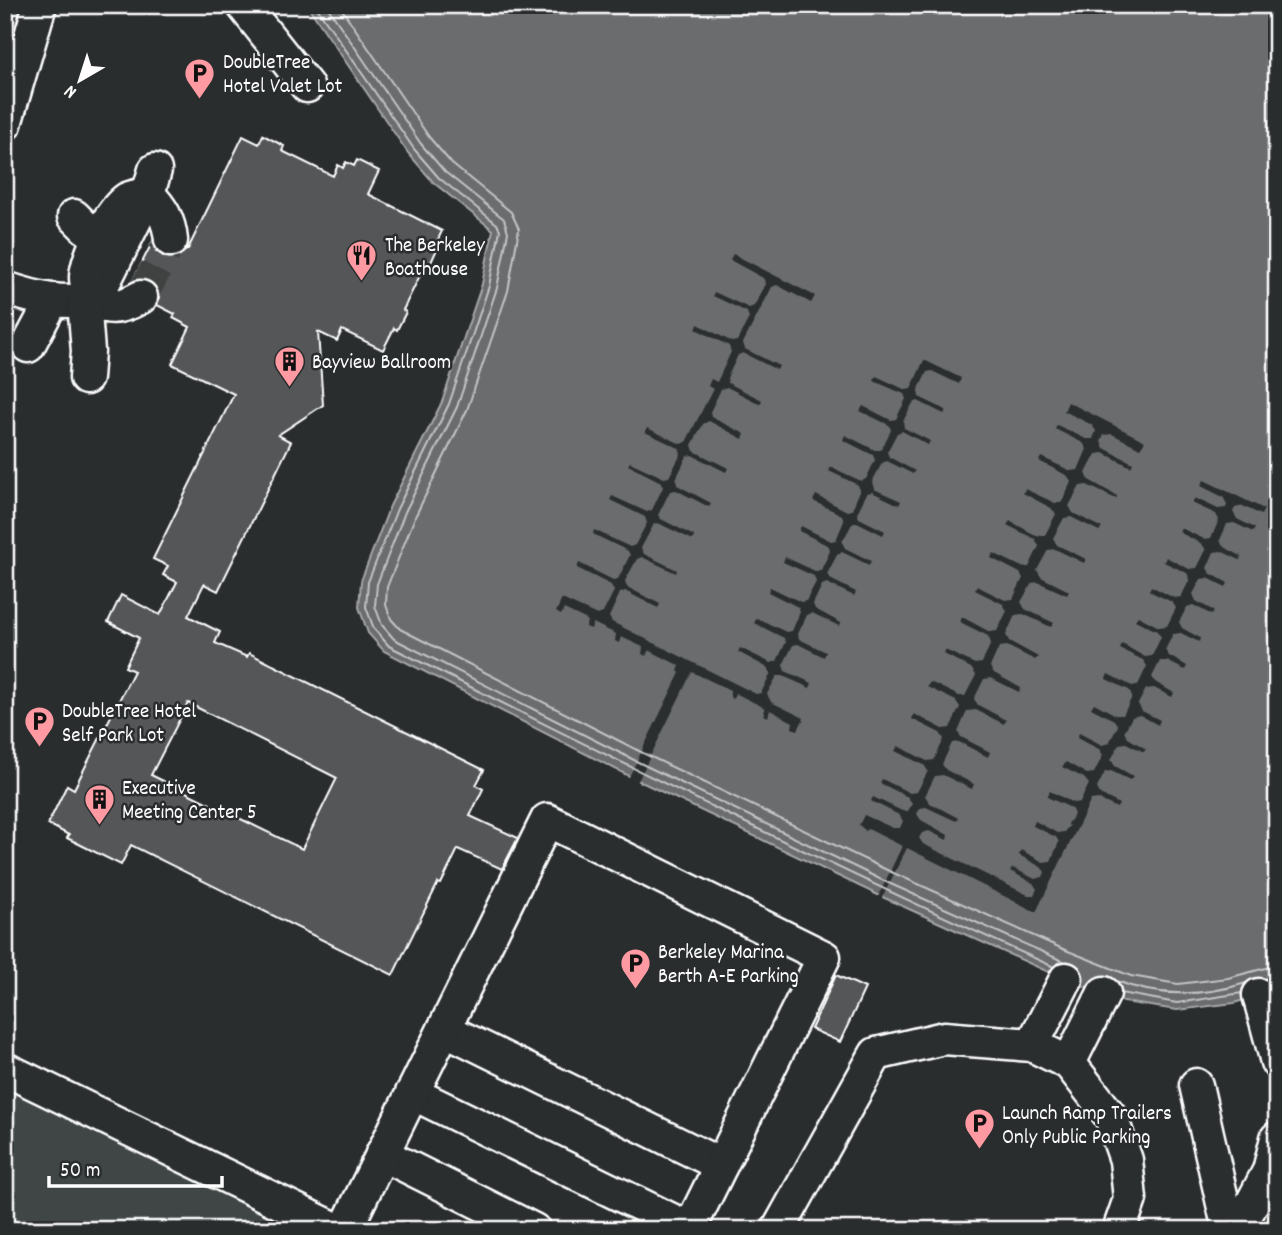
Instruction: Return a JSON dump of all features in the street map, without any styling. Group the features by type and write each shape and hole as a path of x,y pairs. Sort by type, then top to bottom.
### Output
{"street":[{"path":"5,124 40,5"},
{"path":"243,5 270,48 307,86"},
{"path":"86,378 89,301 87,269 112,215 128,198 152,182"},
{"path":"152,182 170,225 171,240"},
{"path":"89,301 152,182"},
{"path":"74,216 86,228 101,236"},
{"path":"5,288 40,300 89,301 105,306 117,306 141,297"},
{"path":"28,346 52,301"},
{"path":"345,1230 412,1093 547,820 824,957 690,1229 412,1093"},
{"path":"1032,1045 1066,979"},
{"path":"1069,1063 1104,993"},
{"path":"1259,995 1277,1062"},
{"path":"444,1029 721,1165"},
{"path":"778,1230 876,1055 944,1038 1032,1045 1069,1063 1111,1116 1126,1160 1130,1199 1119,1230"},
{"path":"5,1069 337,1230"},
{"path":"1196,1085 1229,1230"},
{"path":"1238,1230 1273,1179 1277,1138"},
{"path":"382,1154 534,1230"}],"shaded area":[{"path":"5,1069 337,1230 5,1230"}],"water":[{"path":"307,5 1277,5 1277,990 1234,1003 1177,1010 1124,1002 1053,974 878,895 633,778 384,651 368,633 359,607 361,581 390,506 442,402 482,284 493,230 434,183 408,153"}],"pier":[{"path":"733,254 815,296 811,303 777,285 772,287 743,343 745,349 779,366 777,370 743,353 738,355 727,378 728,383 762,400 760,404 727,387 721,389 710,412 711,417 745,434 743,439 709,421 703,424 692,445 694,451 728,468 726,472 692,455 687,456 676,479 677,485 711,503 709,507 676,490 670,491 658,515 694,536 693,540 658,523 654,524 641,548 644,554 677,570 676,573 642,557 637,559 625,581 627,587 660,604 658,608 625,591 620,593 609,617 612,622 756,694 761,693 771,673 768,668 738,652 740,648 771,663 777,661 786,642 784,638 754,623 757,618 786,632 792,631 800,612 798,607 768,592 770,587 801,602 806,601 816,582 814,576 783,562 785,557 817,572 821,570 830,551 829,546 799,531 801,526 831,541 836,540 844,521 842,515 813,501 816,495 847,511 852,510 860,490 858,485 829,471 831,467 861,481 866,479 875,460 873,455 843,440 845,435 875,450 881,450 891,430 889,425 860,411 863,406 891,420 896,419 906,399 904,394 874,381 876,376 906,390 911,389 924,360 961,378 959,384 932,371 927,372 918,391 919,397 946,410 944,414 918,401 913,403 903,421 904,428 930,441 928,445 902,431 897,433 887,452 889,457 915,471 913,474 887,461 882,463 872,482 874,489 901,501 899,505 872,492 867,493 857,513 859,518 885,531 883,535 857,522 852,524 842,542 845,548 871,561 869,565 842,552 837,555 827,574 830,579 856,592 854,596 827,583 822,585 813,604 815,609 841,623 839,626 812,613 807,615 798,634 799,639 826,652 824,657 798,644 793,645 783,665 785,671 812,683 810,688 777,676 767,694 771,702 804,718 798,730 792,728 793,722 770,710 768,717 764,715 765,708 735,693 733,699 730,697 730,690 692,672 637,783 628,779 680,673 680,666 649,650 646,656 642,654 643,647 621,637 619,643 615,641 616,634 593,623 591,629 586,627 587,620 564,609 561,615 556,612 562,599 597,615 603,613 614,591 611,585 577,568 579,563 613,580 618,579 630,555 628,551 593,534 594,530 630,547 635,545 647,523 645,517 610,500 612,496 647,512 652,510 663,487 661,482 628,465 630,462 664,478 669,477 681,454 679,448 645,432 647,428 681,444 686,442 713,389 708,386 711,379 717,382 731,352 729,346 696,329 698,324 732,342 737,341 749,318 747,312 713,296 714,292 749,308 754,306 766,284 763,278 730,260"},
{"path":"1068,402 1145,441 1140,448 1112,434 1104,435 1101,442 1104,448 1133,463 1131,467 1104,453 1096,454 1086,473 1089,480 1117,496 1116,499 1087,485 1080,486 1069,506 1073,513 1102,528 1099,531 1071,517 1064,518 1053,538 1057,545 1086,559 1084,563 1055,549 1048,550 1037,570 1041,577 1069,591 1067,595 1038,582 1032,583 1021,602 1025,609 1054,623 1051,627 1023,614 1015,615 1006,635 1009,641 1038,657 1035,660 1007,646 999,647 990,667 994,673 1021,688 1019,692 991,678 984,679 974,699 978,705 1006,720 1004,724 976,710 967,711 958,732 961,737 990,752 988,757 959,742 952,743 942,764 946,770 974,784 972,789 943,775 935,776 925,796 930,803 958,818 956,821 926,807 920,808 917,814 921,820 948,835 947,840 929,831 922,833 919,838 923,844 1028,895 1034,895 1037,889 1033,883 1010,871 1013,868 1035,879 1043,877 1045,872 1041,867 1019,855 1021,850 1043,862 1051,861 1059,842 1056,837 1033,826 1035,821 1057,833 1064,832 1069,826 1067,823 1074,814 1071,808 1047,797 1050,791 1073,803 1080,802 1089,784 1084,778 1062,767 1066,762 1087,774 1094,773 1103,755 1099,749 1077,738 1079,733 1102,745 1109,743 1118,726 1114,720 1091,708 1094,703 1116,715 1123,715 1132,697 1129,690 1106,679 1108,674 1132,686 1138,685 1147,666 1143,660 1120,649 1122,644 1145,657 1152,656 1161,637 1157,631 1135,620 1138,616 1159,627 1167,626 1176,608 1172,602 1149,591 1151,586 1174,598 1181,597 1190,579 1187,573 1164,562 1166,557 1189,569 1197,568 1206,550 1202,544 1179,532 1181,528 1204,539 1211,538 1219,520 1216,514 1192,503 1195,498 1218,509 1226,508 1223,497 1201,486 1204,480 1264,509 1261,515 1243,506 1235,508 1233,512 1237,519 1255,528 1253,532 1234,523 1227,524 1220,540 1224,547 1241,556 1240,560 1221,551 1214,552 1207,568 1210,573 1228,583 1226,587 1208,578 1201,579 1193,594 1196,601 1214,611 1212,615 1193,605 1187,607 1179,622 1182,628 1200,638 1199,642 1181,633 1173,634 1165,650 1169,656 1187,666 1185,670 1167,661 1160,661 1152,677 1155,682 1174,693 1172,697 1154,688 1146,689 1138,704 1142,711 1160,720 1158,725 1140,715 1132,717 1124,732 1128,738 1146,749 1144,752 1126,743 1119,744 1111,760 1115,766 1133,776 1130,780 1111,771 1105,772 1097,788 1100,794 1119,804 1117,808 1098,799 1091,800 1036,912 907,848 881,900 877,899 902,846 868,829 866,831 859,825 864,815 893,828 900,828 903,821 899,815 871,801 873,797 902,811 908,811 912,804 908,797 880,783 882,779 910,793 917,792 928,771 924,765 895,751 898,746 927,761 934,760 944,739 940,733 912,719 914,714 943,729 950,728 960,707 956,701 927,687 930,682 959,696 965,696 976,675 971,668 944,654 945,650 975,664 982,663 991,643 988,636 960,622 962,617 990,632 997,631 1007,611 1003,604 975,590 977,586 1005,600 1013,599 1023,578 1020,573 991,558 993,553 1022,567 1029,567 1039,546 1035,539 1007,525 1010,521 1037,536 1045,535 1056,514 1051,508 1023,493 1025,489 1055,503 1062,502 1071,482 1068,476 1039,461 1041,457 1071,471 1078,470 1087,449 1083,443 1055,429 1057,425 1086,439 1093,439 1096,431 1092,425 1064,411"}],"building":[{"path":"263,135 284,146 282,151 333,176 338,165 343,168 346,162 354,166 357,160 379,171 368,194 442,231 429,267 425,265 403,310 406,312 383,350 342,330 337,341 318,332 323,405 278,435 291,442 218,591 204,584 188,616 220,632 215,643 247,657 249,653 484,770 476,785 483,789 470,816 518,838 502,869 458,849 441,884 438,883 393,975 131,845 121,865 67,838 69,835 48,824 67,785 74,789 134,671 125,667 139,638 108,622 121,595 160,615 177,582 163,575 168,566 153,559 234,394 172,364 190,327 173,318 175,314 157,305 158,289 151,282 133,280 153,241 156,251 165,257 174,258 188,249 243,136 259,144","holes":["188,703 337,778 302,849 151,775"]},
{"path":"836,975 865,988 840,1042 811,1029"}],"tunnel":[{"path":"141,297 171,240"}],"place":[{"name":"DoubleTree Hotel Valet Lot","path":"200,100"},
{"name":"The Berkeley Boathouse","path":"362,283"},
{"name":"Bayview Ballroom","path":"289,388"},
{"name":"DoubleTree Hotel Self Park Lot","path":"39,749"},
{"name":"Executive Meeting Center 5","path":"99,826"},
{"name":"Berkeley Marina Berth A-E Parking","path":"635,990"},
{"name":"Launch Ramp Trailers Only Public Parking","path":"979,1151"}]}
